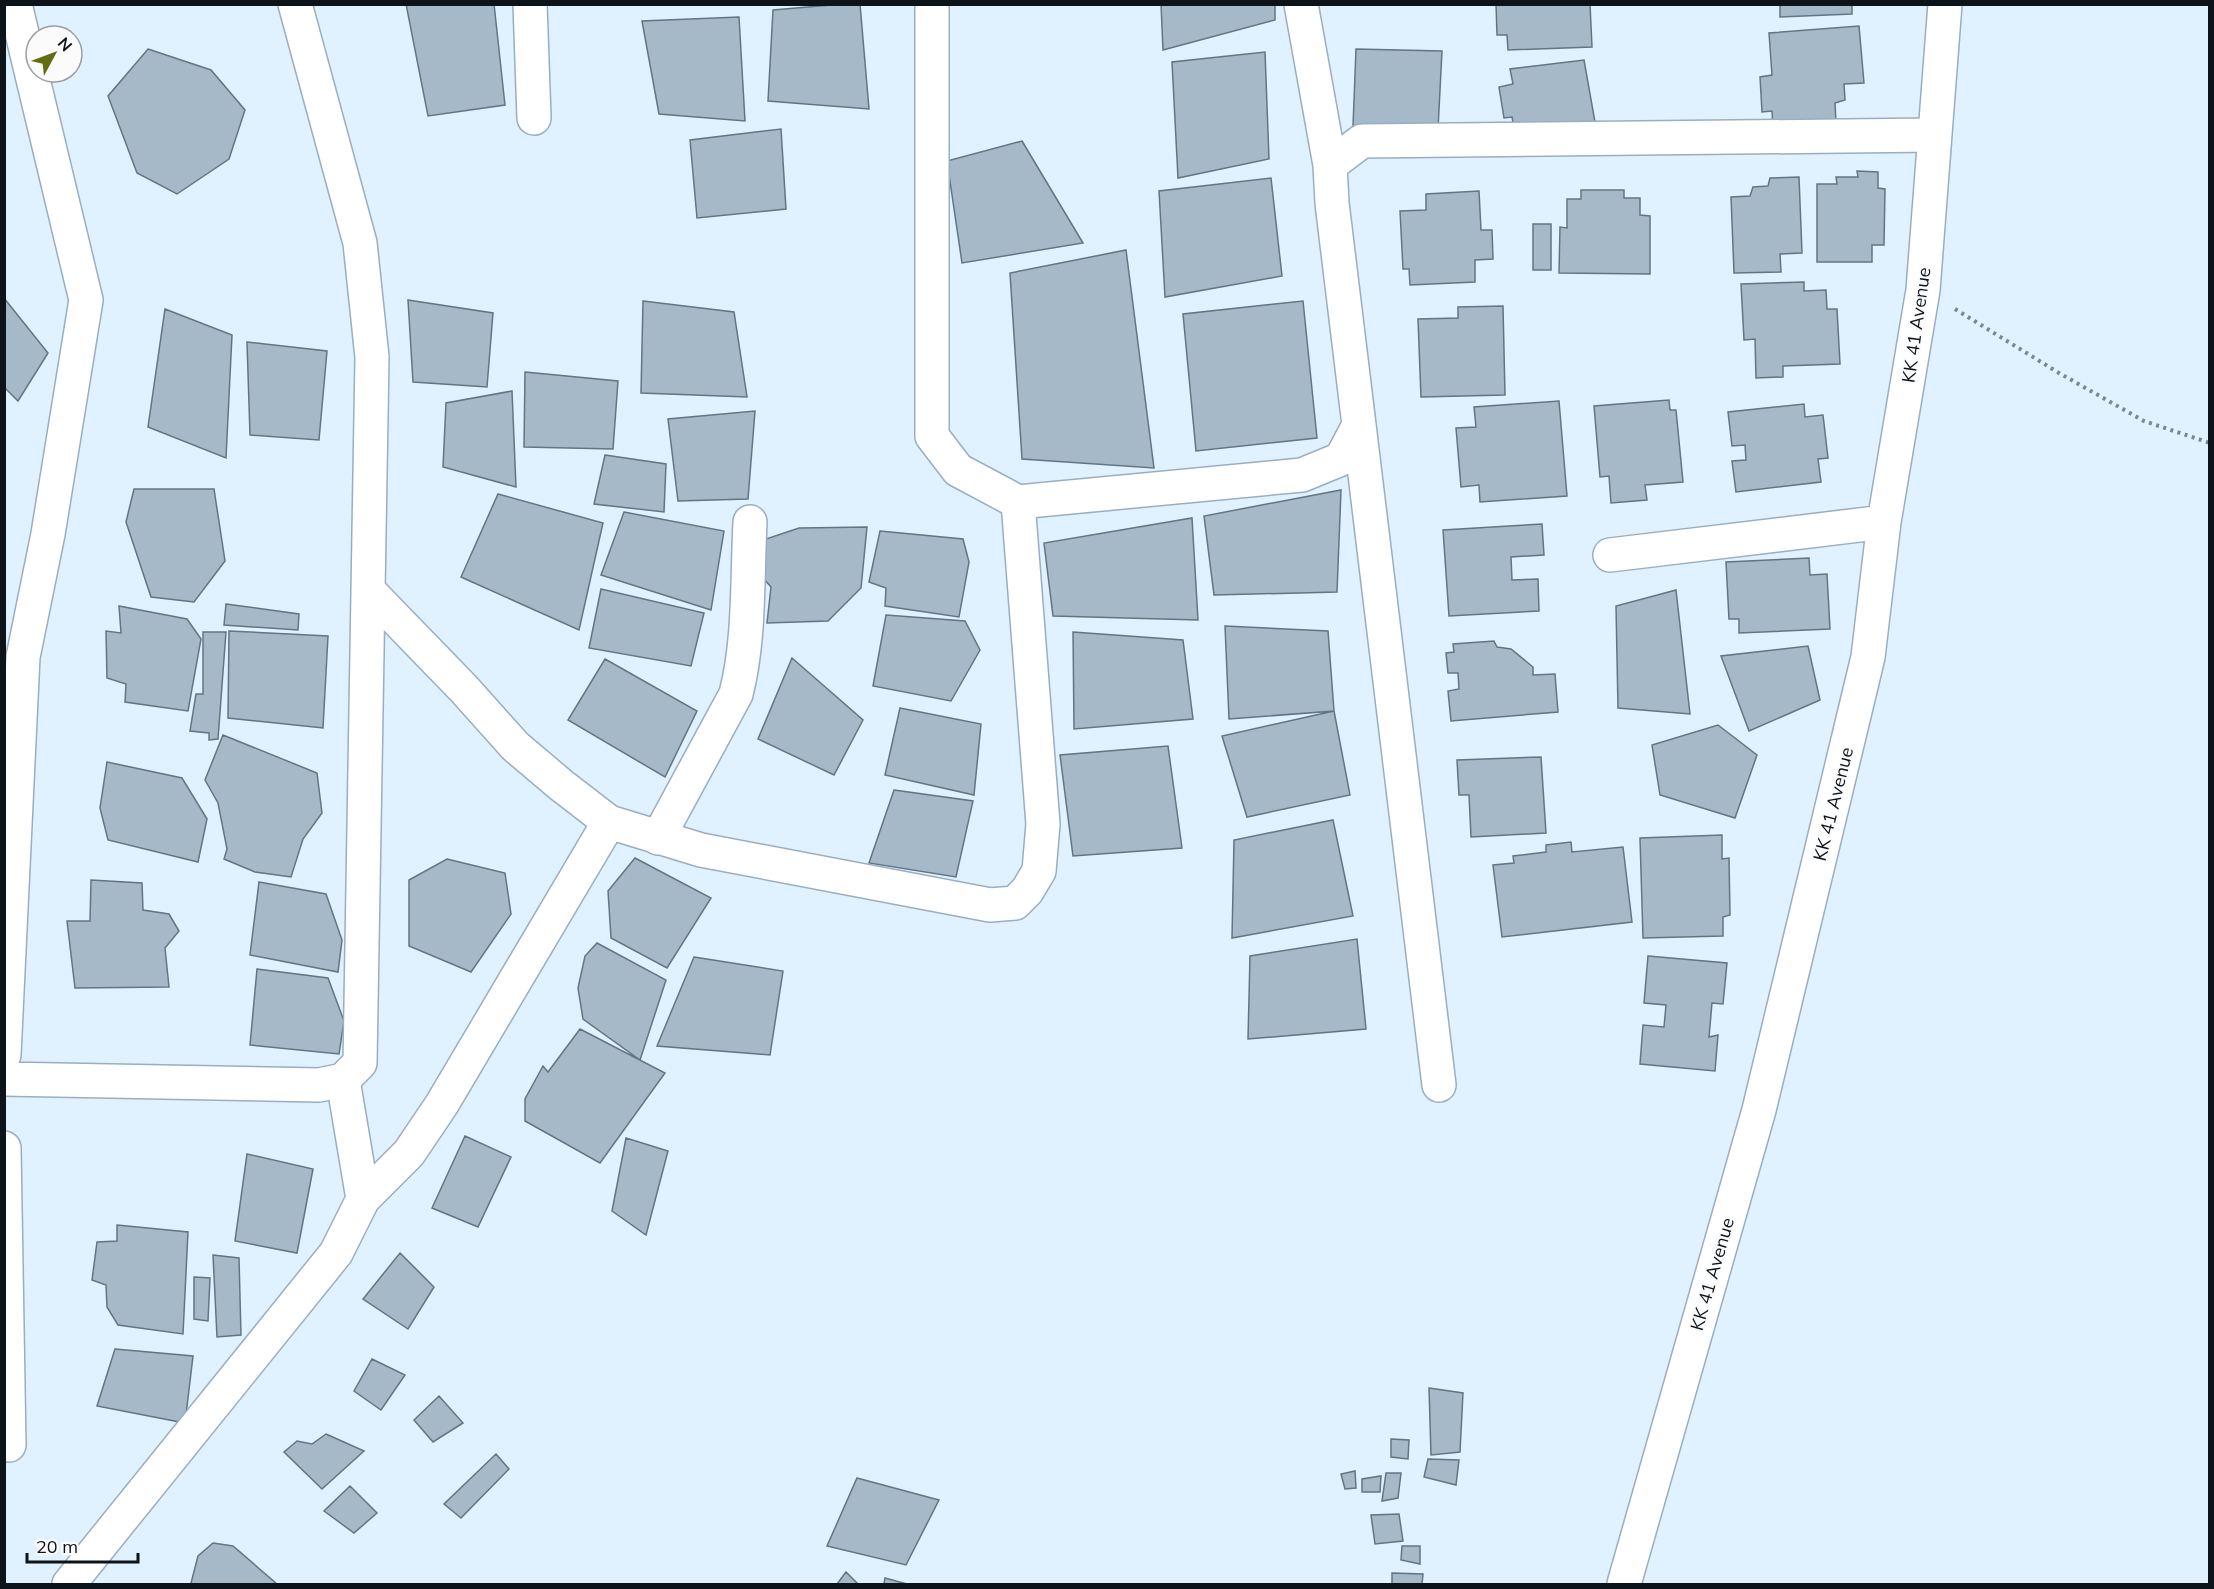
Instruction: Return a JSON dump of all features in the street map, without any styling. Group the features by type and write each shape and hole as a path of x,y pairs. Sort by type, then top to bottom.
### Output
{"street":[{"path":"4,1056 23,657 48,534 86,300 15,4"},
{"path":"4,1079 319,1086 343,1080 360,1063 372,357 360,243 295,4"},
{"path":"530,4 534,118"},
{"path":"932,4 932,436 958,470 1018,502 1302,475 1341,459 1359,425"},
{"path":"1300,4 1330,165 1332,202 1439,1086"},
{"name":"KK 41 Avenue","path":"1624,1584 1759,1110 1868,657 1884,522 1923,290 1945,4"},
{"path":"1330,165 1362,141 1934,135"},
{"path":"368,590 464,689 515,746 609,822 701,850 990,905 1014,903 1027,891 1039,871 1043,824 1018,502"},
{"path":"658,838 736,694 744,650 750,522"},
{"path":"1610,555 1884,522"},
{"path":"69,1584 336,1253 363,1199 408,1153 442,1104 609,822"},
{"path":"343,1080 363,1199"},
{"path":"4,1148 9,1445"}],"path":[{"path":"1923,290 2059,373 2144,421 2210,443"}],"building":[{"path":"406,4 494,4 505,105 428,116"},
{"path":"860,4 869,109 768,101 773,10"},
{"path":"1161,4 1275,4 1275,20 1163,50"},
{"path":"1496,4 1590,4 1592,47 1508,50 1507,35 1497,35"},
{"path":"1780,4 1852,4 1852,14 1780,17"},
{"path":"739,17 745,121 659,114 642,21"},
{"path":"1859,26 1864,83 1844,84 1845,100 1835,103 1836,123 1773,128 1772,111 1762,112 1760,77 1772,75 1769,33"},
{"path":"148,49 211,70 245,110 229,159 177,194 137,173 108,96"},
{"path":"1356,49 1442,51 1438,129 1353,126"},
{"path":"1265,52 1269,159 1178,178 1172,62"},
{"path":"1584,60 1595,122 1515,133 1512,117 1504,118 1499,87 1513,84 1510,69"},
{"path":"781,129 786,209 697,218 690,140"},
{"path":"1022,141 1083,243 962,263 947,161"},
{"path":"1857,171 1878,172 1878,188 1885,189 1884,245 1872,245 1872,262 1817,262 1817,184 1837,184 1836,177 1858,177"},
{"path":"1799,177 1802,253 1780,254 1781,272 1734,273 1731,197 1750,196 1753,187 1768,186 1770,178"},
{"path":"1271,178 1282,276 1165,297 1159,191"},
{"path":"1581,190 1624,190 1624,198 1640,198 1640,215 1650,216 1650,274 1559,273 1560,227 1567,228 1567,199 1581,199"},
{"path":"1479,191 1481,230 1492,230 1493,259 1475,260 1475,282 1410,285 1409,269 1403,269 1400,211 1426,210 1426,194"},
{"path":"1533,224 1551,224 1551,270 1533,270"},
{"path":"1126,250 1154,468 1022,459 1010,273"},
{"path":"1804,282 1804,291 1826,290 1827,309 1837,309 1840,364 1783,366 1783,377 1756,378 1755,339 1744,340 1741,284"},
{"path":"4,298 48,353 18,401 4,387"},
{"path":"408,300 493,313 487,387 413,382"},
{"path":"643,301 734,312 747,397 641,393"},
{"path":"1303,301 1317,438 1196,451 1183,314"},
{"path":"1503,306 1505,395 1421,397 1418,319 1458,318 1458,307"},
{"path":"165,309 232,335 226,458 148,427"},
{"path":"247,342 327,351 319,440 250,435"},
{"path":"525,372 618,381 613,449 524,447"},
{"path":"512,391 516,487 443,467 446,403"},
{"path":"1669,400 1670,410 1676,410 1683,482 1645,485 1647,500 1611,503 1609,476 1600,477 1594,406"},
{"path":"1559,401 1567,496 1480,502 1479,485 1461,487 1456,428 1476,427 1474,407"},
{"path":"1804,404 1805,417 1823,415 1828,458 1818,459 1821,482 1736,492 1732,461 1746,460 1745,445 1732,446 1728,412"},
{"path":"755,411 748,499 678,501 668,419"},
{"path":"605,455 666,464 664,512 594,504"},
{"path":"134,489 214,489 225,561 194,602 151,597 126,522"},
{"path":"1341,490 1337,592 1214,595 1204,516"},
{"path":"498,494 603,523 579,630 461,577"},
{"path":"624,512 724,531 711,610 601,575"},
{"path":"1192,518 1198,620 1053,616 1044,543"},
{"path":"1542,524 1544,555 1511,557 1512,580 1538,579 1539,611 1449,616 1443,530"},
{"path":"867,527 861,588 828,621 767,623 771,587 763,578 766,539 799,528"},
{"path":"880,531 963,539 969,562 959,617 885,606 886,588 869,582"},
{"path":"1809,558 1810,575 1827,574 1830,629 1739,633 1739,619 1729,619 1726,562"},
{"path":"601,589 704,613 691,666 589,648"},
{"path":"1676,590 1690,714 1618,708 1616,606"},
{"path":"226,604 299,614 298,630 224,625"},
{"path":"119,606 187,619 201,639 188,711 125,702 126,684 107,678 106,631 121,633"},
{"path":"886,615 965,621 980,650 951,701 873,686"},
{"path":"1225,626 1328,631 1334,711 1229,719"},
{"path":"229,631 328,636 323,728 228,718"},
{"path":"203,632 226,632 218,739 209,740 209,733 190,731 196,694 203,694"},
{"path":"1073,632 1183,640 1193,719 1074,729"},
{"path":"1494,641 1497,647 1511,649 1533,667 1533,675 1555,674 1558,712 1451,721 1448,691 1459,689 1458,673 1448,673 1446,653 1454,652 1453,644"},
{"path":"1808,646 1820,700 1749,731 1721,656"},
{"path":"792,658 863,720 834,775 758,739"},
{"path":"605,659 697,711 665,777 568,720"},
{"path":"900,708 981,724 974,795 885,775"},
{"path":"1334,711 1350,795 1247,817 1222,736"},
{"path":"1718,725 1757,755 1735,818 1660,795 1652,745"},
{"path":"223,735 317,773 322,813 303,839 291,877 255,872 224,859 227,849 218,803 205,780"},
{"path":"1168,746 1182,848 1073,856 1060,755"},
{"path":"1541,757 1546,833 1471,837 1469,795 1459,795 1457,760"},
{"path":"107,762 182,778 207,819 198,862 108,840 100,808"},
{"path":"894,790 973,801 956,877 869,863"},
{"path":"1333,820 1353,916 1232,938 1234,840"},
{"path":"1722,835 1722,859 1729,858 1730,915 1723,917 1723,936 1643,938 1640,838"},
{"path":"1571,842 1572,852 1623,847 1632,922 1502,937 1493,865 1514,863 1513,856 1546,852 1546,845"},
{"path":"635,858 711,898 667,968 611,938 608,891"},
{"path":"447,859 505,873 511,914 471,972 409,946 409,880"},
{"path":"91,880 142,883 143,910 169,914 179,931 165,948 169,987 75,988 67,921 90,921"},
{"path":"259,882 326,894 342,940 338,972 250,955"},
{"path":"1357,939 1366,1029 1248,1039 1250,956"},
{"path":"597,943 666,980 640,1060 583,1019 578,988 585,956"},
{"path":"1648,956 1727,963 1723,1004 1712,1003 1709,1037 1718,1035 1715,1071 1640,1064 1643,1025 1664,1027 1666,1005 1644,1003"},
{"path":"694,957 783,971 770,1055 657,1046"},
{"path":"257,969 328,978 344,1021 339,1054 250,1045"},
{"path":"580,1029 665,1073 600,1163 525,1121 525,1099 543,1066 548,1072"},
{"path":"465,1136 511,1157 478,1227 432,1208"},
{"path":"626,1138 668,1151 646,1235 612,1211"},
{"path":"247,1154 313,1169 297,1253 235,1241"},
{"path":"117,1225 188,1232 183,1334 118,1325 107,1307 106,1285 92,1280 97,1242 117,1241"},
{"path":"400,1253 434,1287 408,1329 363,1299"},
{"path":"213,1255 239,1258 241,1335 217,1337"},
{"path":"194,1277 210,1278 208,1321 194,1319"},
{"path":"115,1349 193,1356 185,1423 97,1406"},
{"path":"372,1359 405,1375 381,1410 354,1391"},
{"path":"1429,1388 1463,1393 1460,1452 1431,1455"},
{"path":"439,1396 463,1423 433,1442 414,1420"},
{"path":"326,1434 364,1451 322,1489 284,1452 297,1441 312,1444"},
{"path":"1391,1439 1409,1440 1408,1459 1391,1457"},
{"path":"496,1454 509,1469 461,1518 444,1504"},
{"path":"1428,1459 1459,1460 1456,1485 1424,1477"},
{"path":"1355,1471 1356,1488 1345,1489 1341,1474"},
{"path":"1386,1473 1401,1473 1398,1498 1382,1501"},
{"path":"1381,1476 1380,1492 1362,1492 1362,1479"},
{"path":"857,1478 939,1500 906,1565 827,1546"},
{"path":"350,1486 377,1513 354,1533 324,1511"},
{"path":"1399,1514 1403,1541 1375,1544 1371,1515"},
{"path":"213,1543 233,1546 277,1584 191,1583 198,1556"},
{"path":"1402,1546 1420,1546 1420,1564 1401,1560"},
{"path":"846,1572 858,1584 837,1584"},
{"path":"1392,1573 1423,1574 1422,1584 1392,1584"},
{"path":"885,1578 907,1584 884,1584"}]}
